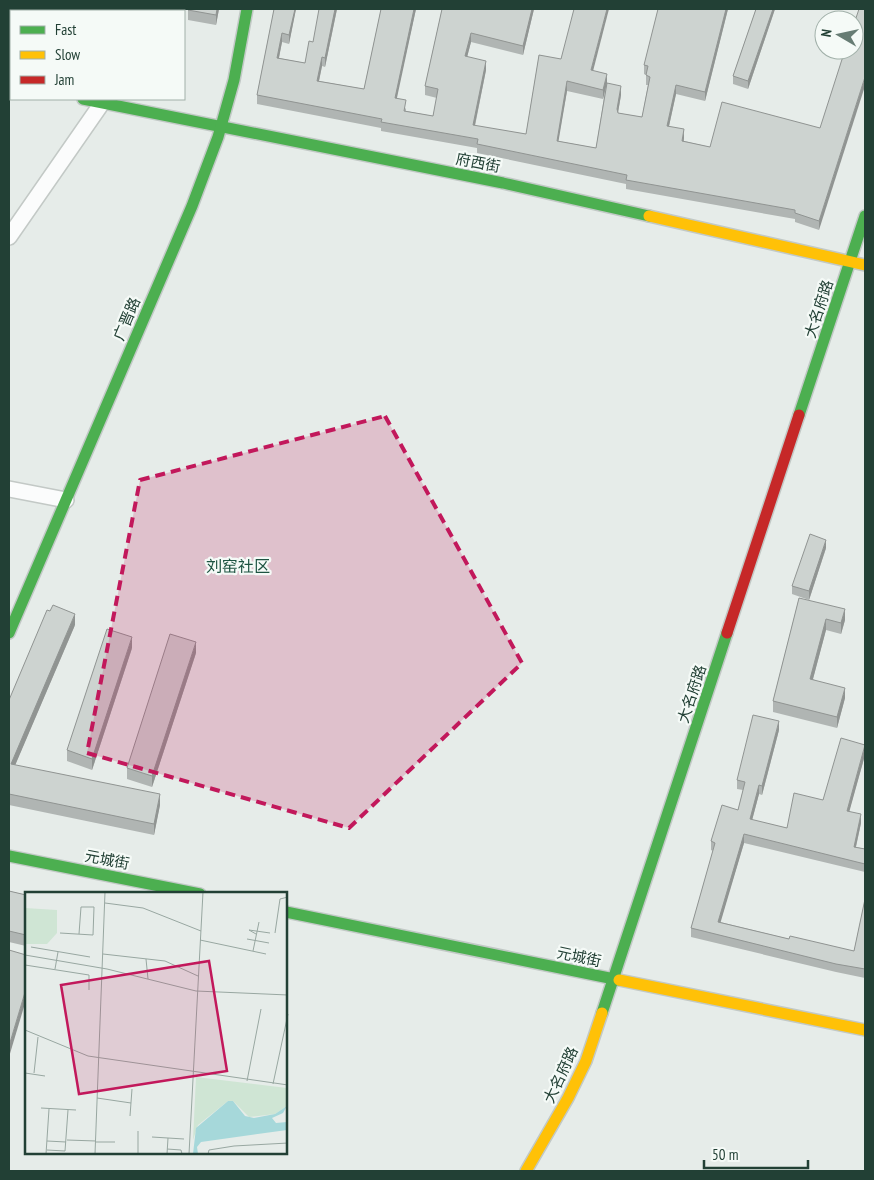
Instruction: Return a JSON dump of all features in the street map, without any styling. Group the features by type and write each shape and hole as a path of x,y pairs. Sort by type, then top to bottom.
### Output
{"street":[{"name":"广晋路","path":"9,633 192,206 220,127 234,80 247,9"},
{"name":"府西街","path":"88,100 503,184 850,262 864,267"},
{"path":"9,238 102,103"},
{"name":"大名府路","path":"526,1171 564,1107 586,1061 865,216"},
{"path":"9,489 66,500"},
{"name":"元城街","path":"9,856 190,892"},
{"name":"元城街","path":"288,912 865,1030"}],"highlighted area":[{"path":"385,416 522,663 349,828 87,753 140,480"}],"building":[{"path":"60,9 113,9 113,10"},
{"path":"188,9 217,9 216,15"},
{"path":"274,9 295,9 289,35 282,33 277,58 305,63 309,41 313,42 319,9 335,9 325,58 322,57 317,81 364,89 381,9 414,9 395,98 406,100 404,111 433,116 438,89 425,86 442,9 532,9 523,46 471,33 465,56 486,61 473,125 526,134 539,55 561,59 574,9 607,9 591,70 607,74 603,90 567,81 557,141 596,148 607,83 621,86 618,113 642,117 650,77 646,75 648,66 644,65 658,9 726,9 705,92 676,85 667,126 684,129 682,141 710,147 722,102 820,128 842,60 864,60 864,10 859,10 865,9 865,77 819,221 795,213 795,210 626,180 627,175 477,144 478,139 381,122 382,119 257,95"},
{"path":"756,9 773,9 748,81 733,76"},
{"path":"810,534 826,540 809,591 792,586"},
{"path":"799,598 845,609 841,623 826,619 810,679 845,688 837,717 773,701"},
{"path":"53,605 75,614 11,764 160,794 154,824 9,794 9,700 47,610 50,611"},
{"path":"107,629 132,637 92,759 67,750"},
{"path":"170,634 196,642 152,776 127,768"},
{"path":"753,715 779,721 762,786 759,785 750,819 787,828 794,793 823,800 841,738 865,745 847,811 861,814 854,847 865,849 865,864 744,834 718,922 789,939 790,936 854,951 865,899 865,969 836,964 691,928 715,843 711,841 722,805 738,810 745,782 737,780"},
{"path":"9,891 25,895 25,935 9,931"},
{"path":"9,950 25,955 25,992 9,1046"}],"traffic: fast":[{"path":"9,633 192,206 218,137 234,80 247,9"},
{"path":"88,100 503,183 649,216"},
{"path":"799,415 865,216"},
{"path":"602,1013 727,633"},
{"path":"9,856 190,892"},
{"path":"288,912 619,980"}],"traffic: slow":[{"path":"649,216 865,265"},
{"path":"619,980 865,1030"},
{"path":"526,1171 568,1098 586,1061 602,1013"}],"traffic: jam":[{"path":"727,633 799,415"}],"district":[{"name":"刘窑社区","path":"238,566"}]}
